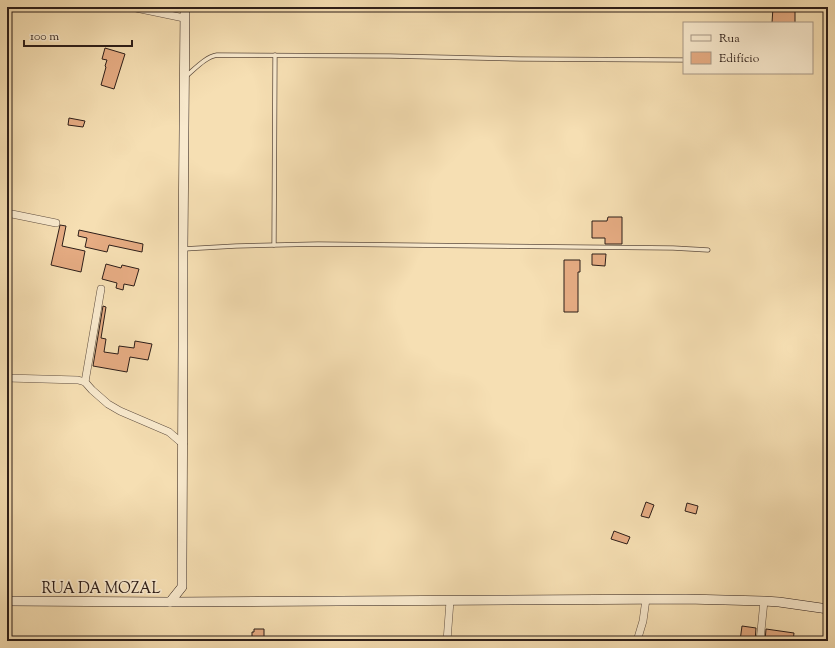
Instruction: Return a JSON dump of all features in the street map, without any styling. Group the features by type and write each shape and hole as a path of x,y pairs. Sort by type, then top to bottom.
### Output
{"main road":[{"path":"185,7 182,249 182,587 194,602"},
{"path":"170,602 182,587"},
{"name":"RUA DA MOZAL","path":"7,601 194,602 686,599 779,602 828,609"}],"street":[{"path":"131,7 184,18"},
{"path":"7,212 56,223"},
{"path":"85,382 101,289"},
{"path":"7,378 78,380 85,382 108,404 120,411 169,432 183,444"},
{"path":"637,641 643,620 646,599"},
{"path":"448,641 450,601"},
{"path":"760,641 764,601"}],"lane":[{"path":"185,78 206,59 218,55 683,60"},
{"path":"274,245 275,55"},
{"path":"182,249 318,244 672,248 708,250"}],"building":[{"path":"773,7 795,7 795,22 772,22"},
{"path":"105,48 125,54 114,89 101,85 107,60 102,59"},
{"path":"69,118 85,121 83,127 68,125"},
{"path":"608,217 622,217 622,244 605,244 605,238 592,238 592,221 607,221"},
{"path":"60,225 66,226 62,246 85,251 81,272 51,265"},
{"path":"79,230 143,244 142,252 109,245 107,252 85,247 87,238 78,236"},
{"path":"592,254 606,254 605,266 592,265"},
{"path":"564,260 580,260 580,272 578,272 578,312 564,312"},
{"path":"106,264 121,268 122,265 139,269 134,286 124,284 123,290 116,288 117,283 102,279"},
{"path":"103,306 106,307 101,338 106,339 104,352 118,354 119,346 134,348 135,341 152,344 148,360 130,357 127,372 93,366"},
{"path":"646,502 654,505 649,518 641,516"},
{"path":"687,503 698,506 696,514 685,511"},
{"path":"614,531 630,537 627,544 611,539"},
{"path":"742,626 756,628 755,641 740,641"},
{"path":"254,629 264,629 264,640 252,641 252,632 254,632"},
{"path":"766,629 794,633 793,641 765,641"}]}
